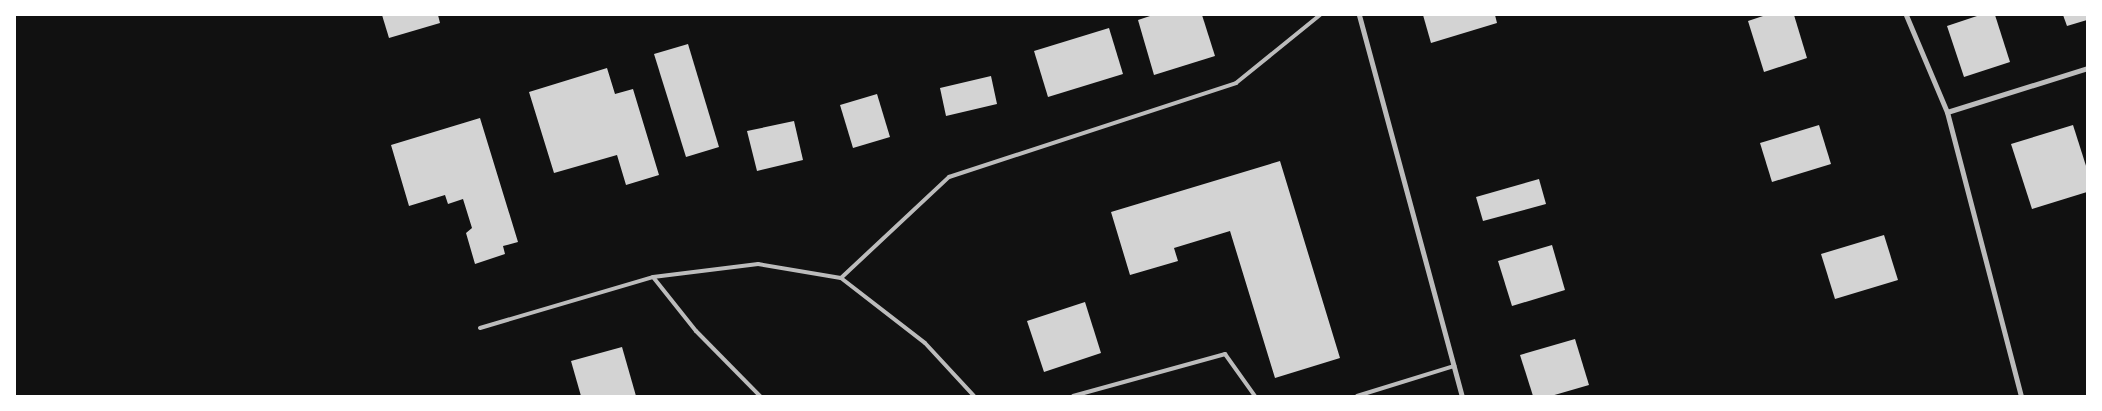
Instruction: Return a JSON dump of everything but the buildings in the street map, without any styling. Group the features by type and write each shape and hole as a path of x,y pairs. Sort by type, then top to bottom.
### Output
{"street":[{"path":"1359,15 1462,396"},
{"path":"1906,15 1947,112 2021,396"},
{"path":"1947,112 2087,68"}],"lane":[{"path":"841,278 949,177 1236,83 1320,15"},
{"path":"480,328 653,277 758,264 841,278 925,343 974,396"},
{"path":"653,277 696,331 760,396"},
{"path":"1073,396 1225,354 1255,396"},
{"path":"1357,396 1454,366"}]}
